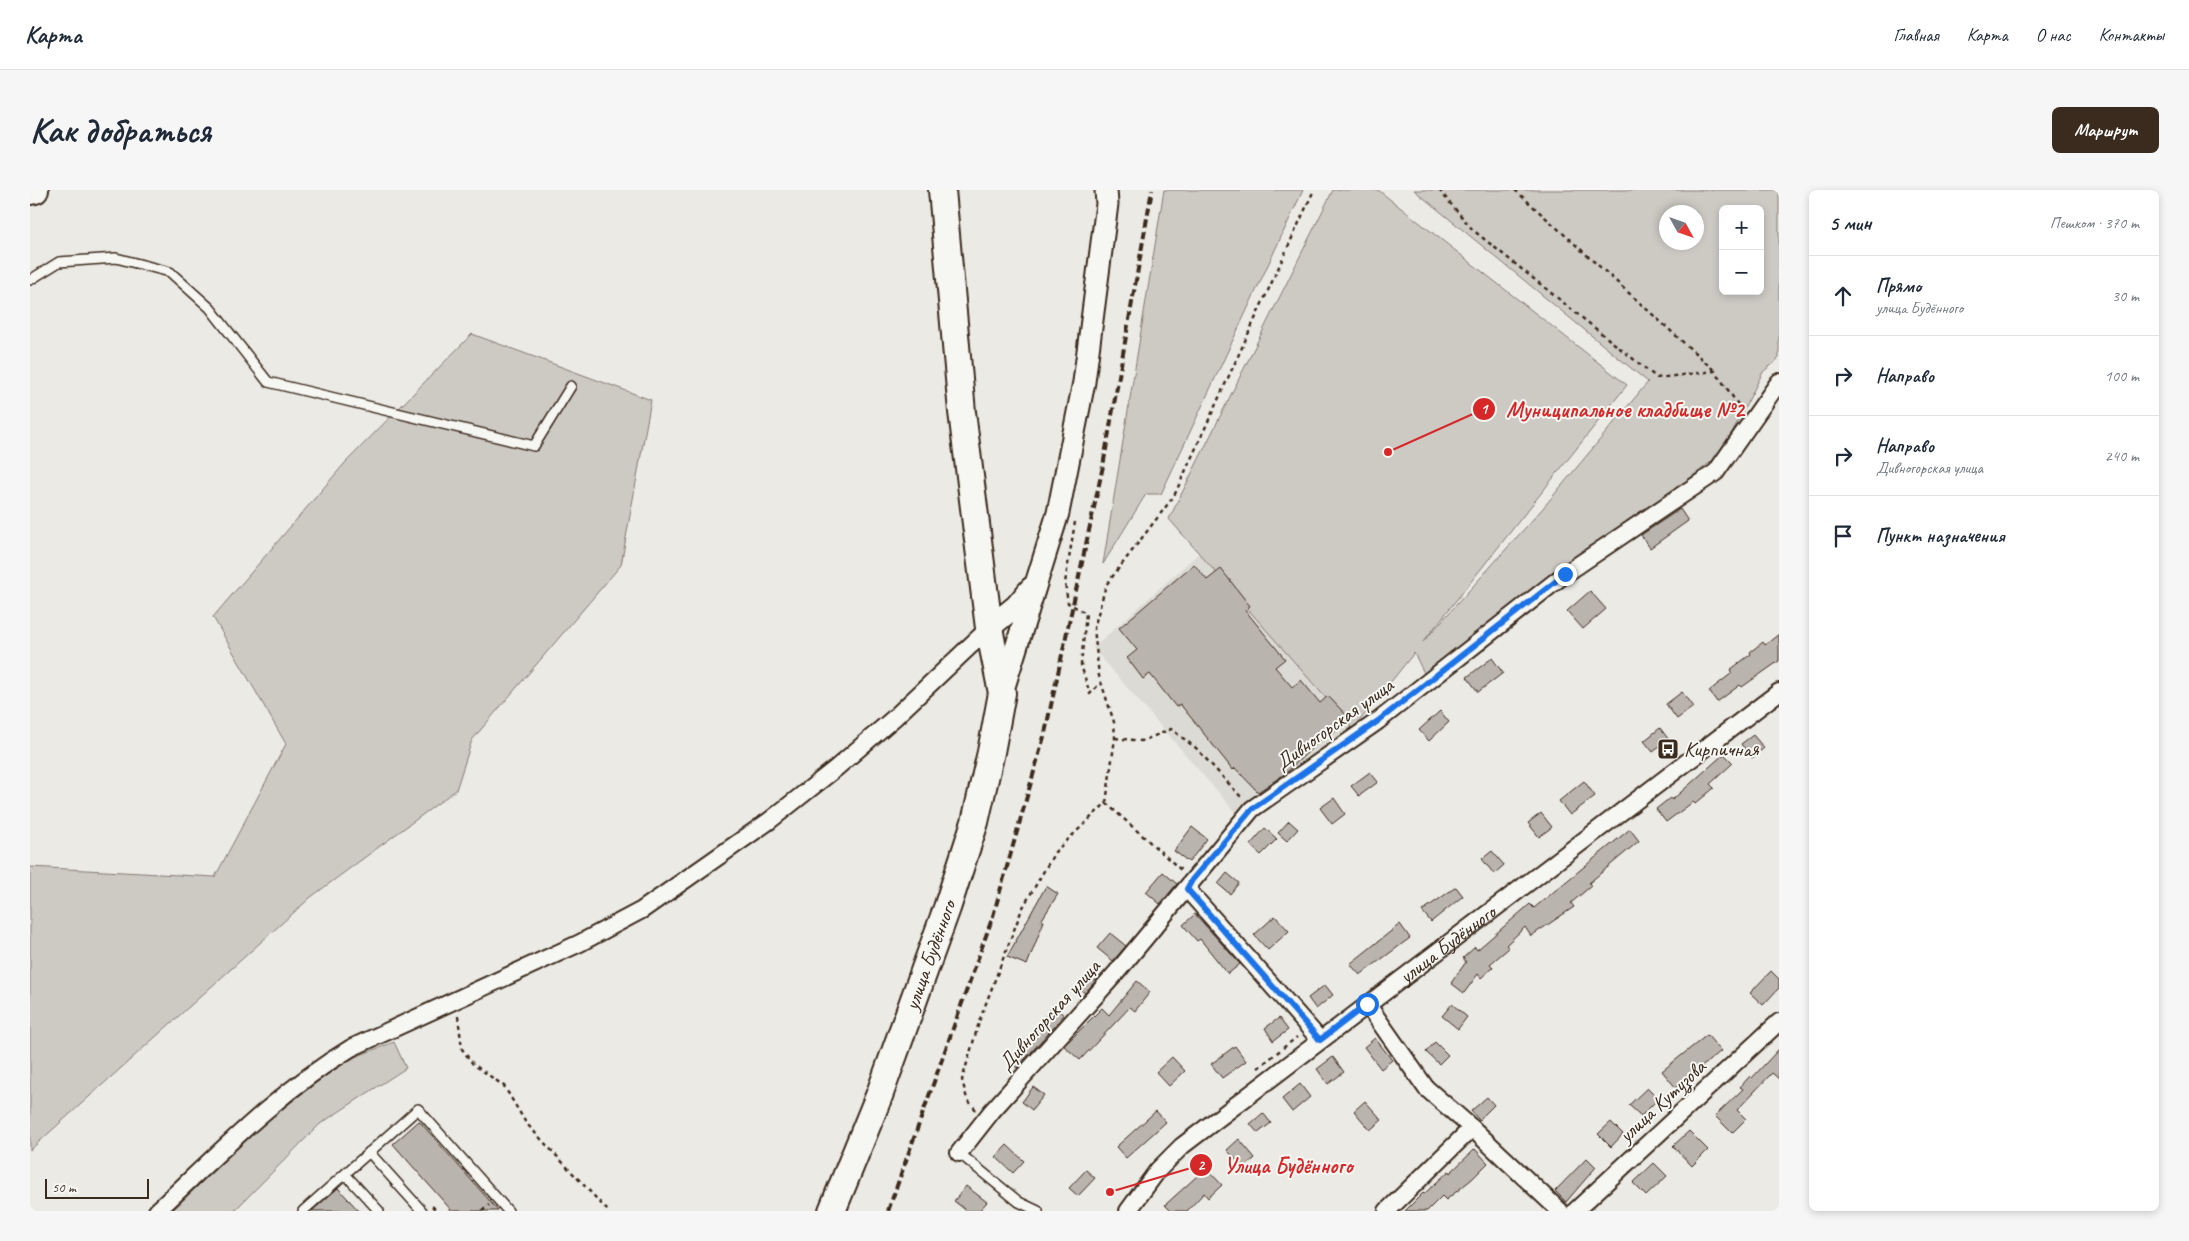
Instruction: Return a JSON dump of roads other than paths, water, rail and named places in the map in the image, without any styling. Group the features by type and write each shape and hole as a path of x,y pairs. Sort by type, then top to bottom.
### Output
{"main road":[{"path":"30,191 36,190"},
{"path":"942,190 962,412 989,628 1002,693"},
{"name":"улица Будённого","path":"832,1211 879,1096 950,900 975,822 1002,693"}],"street":[{"path":"30,196 36,190"},
{"path":"1002,693 1058,514 1084,382 1107,204 1106,190"},
{"name":"Дивногорская улица","path":"959,1153 985,1120 1116,973 1252,809 1378,721 1565,574 1716,472 1779,382"},
{"path":"158,1211 254,1120 316,1070 351,1048 580,942 642,910 711,863 835,768 894,718 989,628 1016,606 1039,578"},
{"name":"улица Будённого","path":"1128,1211 1158,1170 1182,1146 1779,692"},
{"path":"1190,884 1320,1040"},
{"path":"1367,1004 1426,1088 1472,1128 1560,1211"},
{"name":"улица Кутузова","path":"1575,1211 1779,1022"},
{"path":"1387,1211 1472,1128"}],"lane":[{"path":"30,280 59,262 116,258 170,272 210,308 268,382 534,446 571,386"},
{"path":"303,1211 418,1109 508,1211"},
{"path":"369,1152 422,1211"},
{"path":"959,1153 1019,1202 1038,1211"},
{"path":"345,1174 379,1211"}],"railway":[{"path":"888,1211 993,916 1045,733 1103,466 1152,190"}],"place":[{"name":"Муниципальное кладбище №2","path":"1388,452"},
{"name":"Кирпичная","path":"1668,749"},
{"name":"Улица Будённого","path":"1110,1192"}]}
